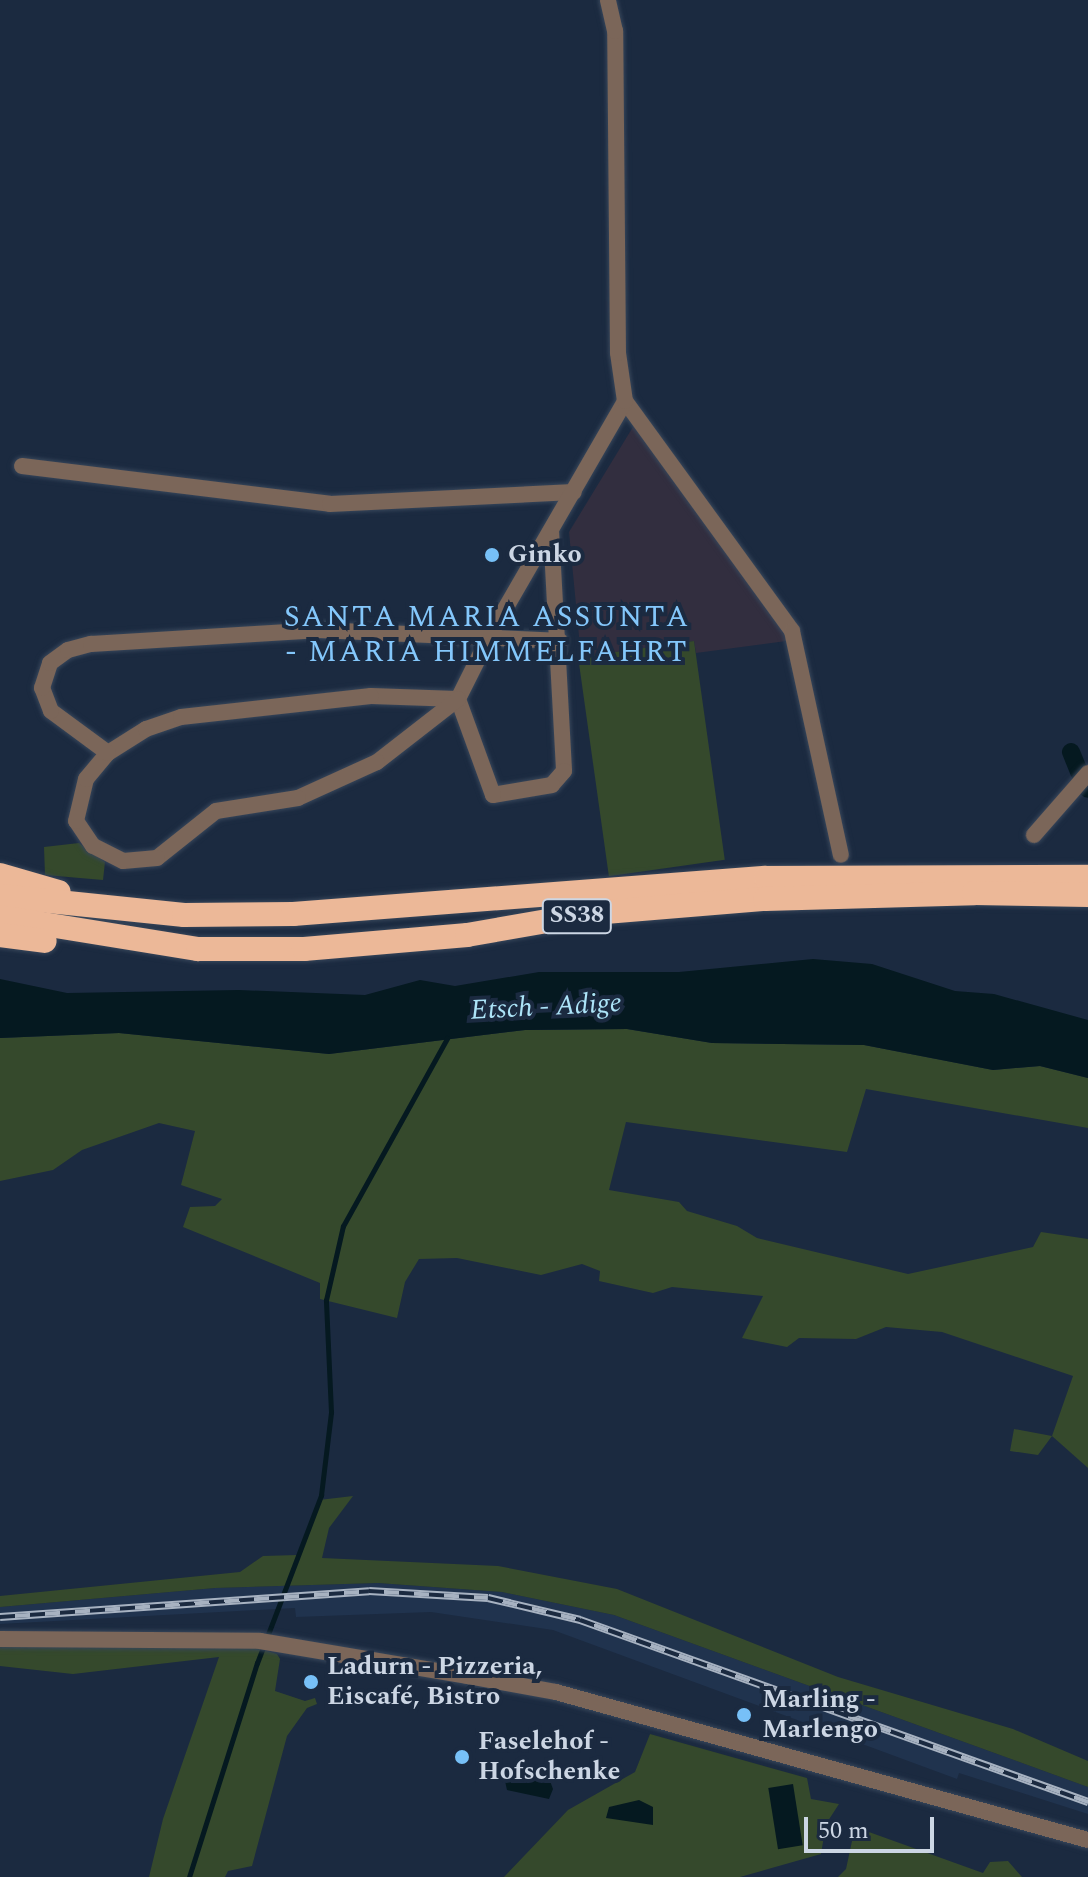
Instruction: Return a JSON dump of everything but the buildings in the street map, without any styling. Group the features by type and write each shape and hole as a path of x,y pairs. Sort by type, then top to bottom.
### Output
{"highway":[{"path":"0,875 62,892 93,908"},
{"name":"SS38","path":"0,917 111,939 198,949 304,949 467,935 593,913 765,899 1045,883 1088,877"},
{"name":"SS38","path":"0,896 93,908 293,914 766,878 1045,883 1088,895"},
{"path":"0,935 68,945 111,939"}],"street":[{"path":"608,0 615,31 618,353 625,401 792,631 841,855"},
{"path":"458,699 371,696 181,717 146,729 108,753 86,779 76,821 93,846 123,861 157,858 216,811 298,798 377,762 458,699 490,635 625,401"},
{"path":"22,466 330,504 574,492"},
{"path":"458,699 493,795 552,785 564,771 560,641 551,530"},
{"path":"108,753 51,711 46,700 42,688 50,663 68,650 321,630 490,635 560,641"},
{"path":"1034,835 1088,773"},
{"path":"0,1639 269,1642 556,1692 1088,1840"}],"shaded area":[{"path":"639,417 794,640 696,653 694,641 581,657 569,532"},
{"path":"378,1583 502,1592 614,1615 1088,1787 1088,1814 959,1773 957,1779 553,1630 431,1612 296,1617 295,1608 0,1624 0,1607 215,1588"}],"green space":[{"path":"694,641 725,860 609,876 578,657"},
{"path":"79,843 105,862 103,880 45,875 44,847"},
{"path":"627,1029 712,1043 864,1045 993,1070 1040,1066 1088,1078 1088,1128 866,1089 847,1152 626,1122 609,1190 679,1202 687,1211 737,1226 757,1238 908,1274 1033,1247 1041,1232 1088,1239 1088,1468 1052,1436 1073,1376 942,1332 886,1327 856,1339 799,1338 787,1347 742,1338 763,1296 672,1287 653,1293 599,1281 600,1271 582,1264 541,1275 457,1258 419,1259 405,1282 397,1318 320,1299 320,1283 183,1227 190,1207 215,1206 222,1199 181,1185 195,1131 159,1123 82,1150 53,1170 0,1181 0,1038 119,1033 329,1054 525,1030"},
{"path":"1014,1429 1052,1436 1038,1455 1010,1451"},
{"path":"353,1496 329,1528 322,1558 498,1566 617,1589 838,1677 1013,1729 1088,1761 1088,1787 614,1615 502,1592 378,1583 215,1588 0,1607 0,1596 240,1572 263,1556 297,1555 319,1500"},
{"path":"0,1646 254,1647 277,1654 280,1659 275,1691 305,1701 315,1698 317,1704 307,1708 287,1736 252,1866 228,1871 225,1877 149,1877 163,1819 219,1657 73,1674 0,1666"},
{"path":"650,1734 807,1778 811,1799 839,1804 826,1824 821,1854 740,1877 504,1877 568,1810 635,1772"},
{"path":"855,1827 983,1873 990,1862 1008,1861 1022,1877 838,1877 846,1869"}],"water":[{"name":"Etsch - Adige","path":"813,959 872,964 955,991 994,994 1088,1020 1088,1078 1040,1066 993,1070 864,1045 712,1043 627,1029 525,1030 329,1054 119,1033 0,1038 0,979 67,993 239,990 365,995 420,980 455,986 539,972 679,972"},
{"path":"513,1764 550,1781 553,1789 549,1799 507,1790 503,1772"},
{"path":"793,1784 803,1845 778,1849 768,1788"},
{"path":"639,1800 653,1807 653,1825 606,1818 609,1807"}],"waterway":[{"path":"1071,752 1079,772"},
{"path":"189,1877 257,1663 321,1495 331,1412 326,1300 343,1226 447,1038"}],"railway":[{"path":"0,1617 369,1591 488,1598 580,1620 1088,1802"}],"place":[{"name":"Ginko","path":"492,555"},
{"name":"Ladurn - Pizzeria, Eiscafé, Bistro","path":"311,1682"},
{"name":"Marling - Marlengo","path":"744,1715"},
{"name":"Faselehof - Hofschenke","path":"462,1757"}],"district":[{"name":"SANTA MARIA ASSUNTA - MARIA HIMMELFAHRT","path":"487,634"}]}
